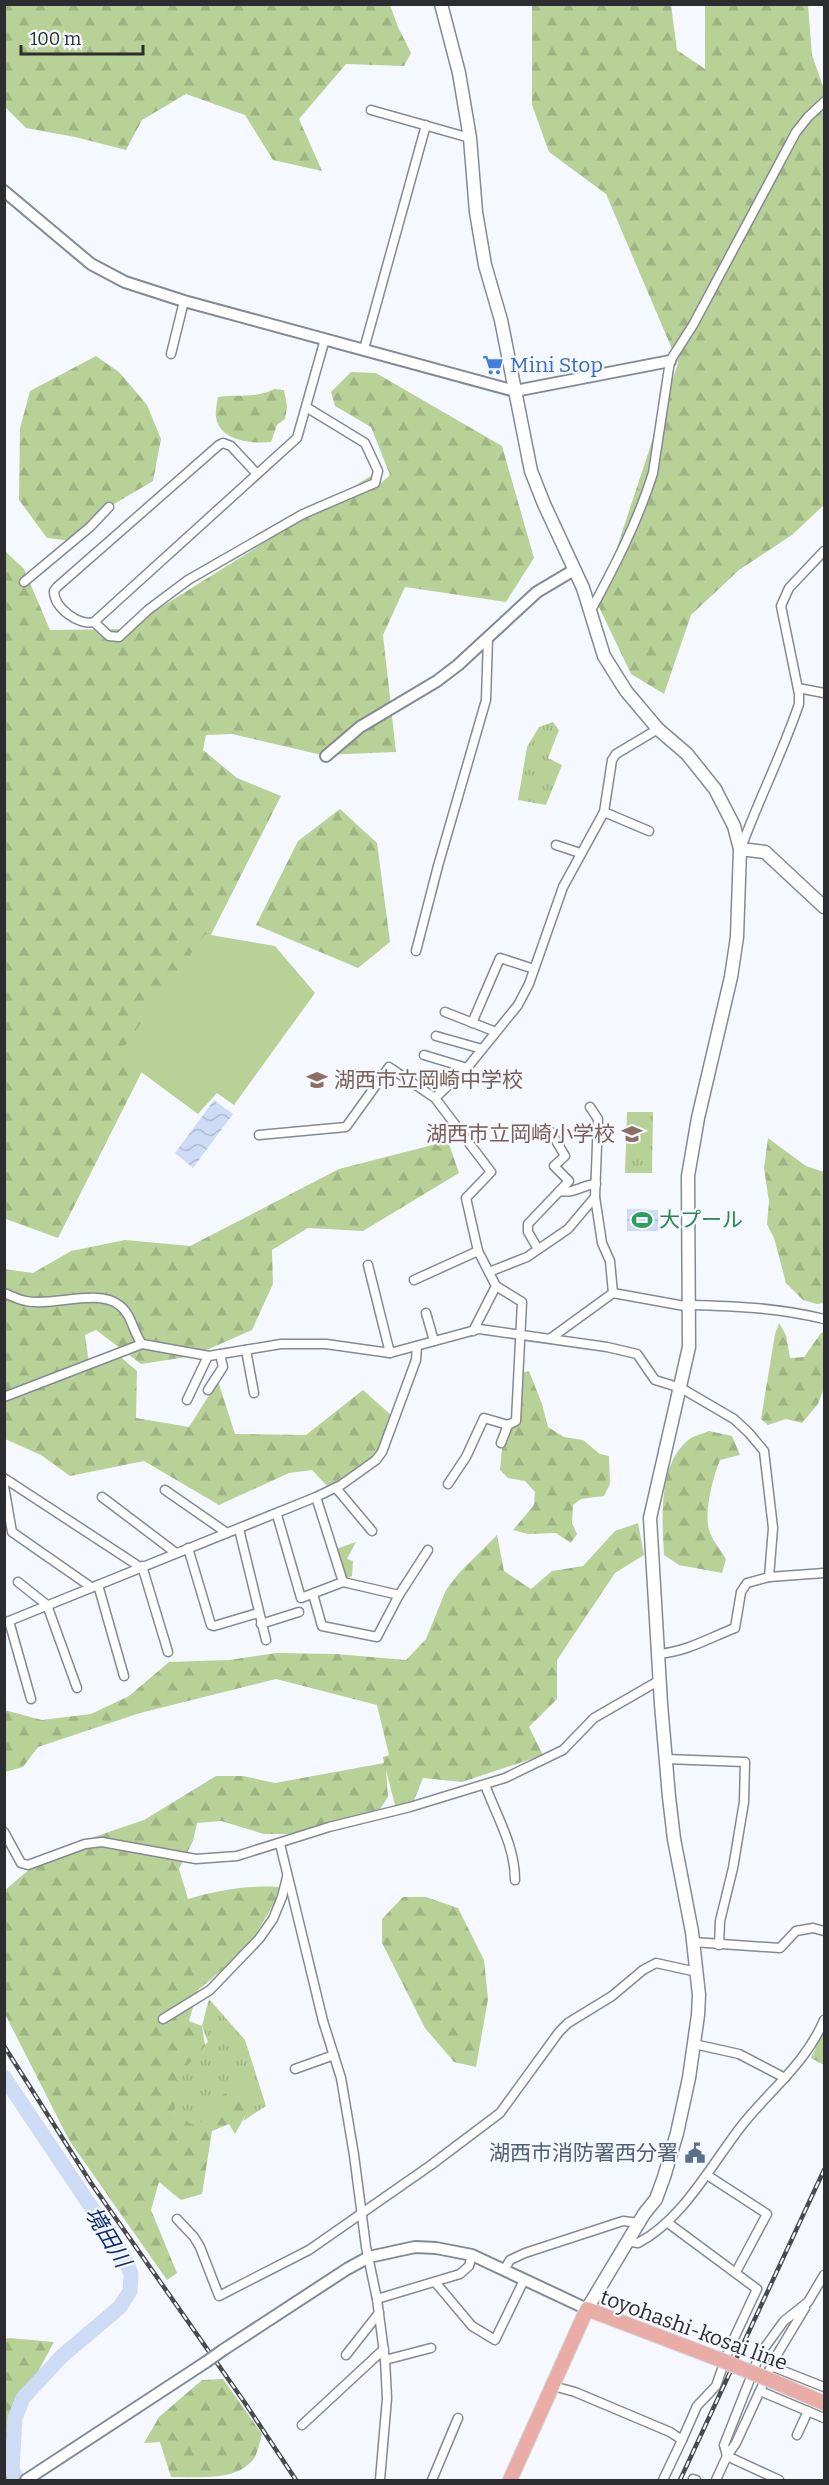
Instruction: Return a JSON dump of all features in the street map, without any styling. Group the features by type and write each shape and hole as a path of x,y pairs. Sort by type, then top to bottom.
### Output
{"main road":[{"path":"441,4 459,73 470,138 476,212 483,255 501,321 531,471 583,588 604,656 626,691 658,729 687,754 715,789 734,826 740,849 737,937 731,977 698,1118 688,1176 689,1347 650,1518 660,1680 674,1839 686,1895 699,1995 694,2044 677,2133 656,2199 627,2241 587,2309"},
{"path":"740,849 765,852 825,907"},
{"name":"toyohashi-kosai line","path":"510,2481 587,2309 722,2360 825,2403"}],"street":[{"path":"591,610 622,550 648,489 653,472 670,361 693,325 796,132 825,102"},
{"path":"371,110 470,138"},
{"path":"364,349 426,125"},
{"path":"4,191 97,267 125,282 184,301 515,391 670,361"},
{"path":"171,354 184,301"},
{"path":"257,474 231,446 223,443 219,445 57,587 54,591 57,601 76,620 84,623 94,622 297,438 326,339"},
{"path":"94,622 109,636 120,637 148,610 188,580 303,514 375,483 378,471 365,442 306,407"},
{"path":"24,582 90,527 109,507"},
{"path":"740,849 761,793 777,765 788,738 799,704 798,688 781,606 789,588 825,551"},
{"path":"326,756 360,727 437,681 537,592 574,570"},
{"path":"416,951 486,700 488,638"},
{"path":"798,688 825,693"},
{"path":"435,1098 466,1068 520,1001 534,969 563,887 604,812 612,760 616,754 658,729"},
{"path":"604,812 649,831"},
{"path":"556,845 580,854"},
{"path":"472,1023 500,958 534,969"},
{"path":"445,1012 496,1032"},
{"path":"435,1036 482,1049"},
{"path":"424,1055 466,1068"},
{"path":"259,1135 346,1127 389,1066 435,1098 491,1172 466,1197 478,1251 496,1286 522,1302 516,1421 508,1425 501,1443"},
{"path":"591,1107 598,1119 595,1197 602,1243 610,1261 613,1293"},
{"path":"551,1132 565,1156 554,1166 576,1191"},
{"path":"538,1250 528,1232 528,1224 569,1181"},
{"path":"560,1191 568,1193 586,1185 596,1184"},
{"path":"489,1272 527,1257 538,1250 568,1228 595,1197"},
{"path":"414,1280 478,1251"},
{"path":"368,1265 390,1353"},
{"path":"473,1331 496,1286"},
{"path":"4,1293 27,1302 105,1299 119,1304 129,1317 137,1338 142,1344"},
{"path":"551,1338 613,1293 690,1306 739,1306 799,1313 825,1319"},
{"path":"426,1313 434,1341"},
{"path":"4,1397 142,1344 208,1356 281,1344 326,1344 390,1353 479,1329 551,1338 637,1354 655,1380 681,1388 734,1419 764,1451 772,1528 769,1577"},
{"path":"32,1699 9,1621 188,1548 277,1515 336,1488 376,1460 382,1452 416,1360 417,1346"},
{"path":"246,1350 254,1393"},
{"path":"208,1390 223,1367 219,1354"},
{"path":"187,1401 208,1356"},
{"path":"448,1484 466,1457 484,1418 508,1425"},
{"path":"4,1478 141,1567 168,1652"},
{"path":"4,1486 12,1532 95,1586 124,1676"},
{"path":"336,1488 372,1531"},
{"path":"165,1490 227,1533"},
{"path":"102,1497 176,1553"},
{"path":"316,1497 344,1582"},
{"path":"277,1515 301,1598 344,1582 399,1595"},
{"path":"239,1529 266,1641"},
{"path":"188,1548 212,1625 258,1613"},
{"path":"312,1594 322,1626 377,1637 399,1595 428,1550"},
{"path":"659,1654 678,1652 696,1646 735,1628 741,1592 747,1583 769,1577 825,1573"},
{"path":"18,1582 47,1605 77,1688"},
{"path":"261,1623 299,1612"},
{"path":"4,1832 21,1863 28,1865 85,1844 102,1842 195,1859 237,1856 329,1827 485,1785 563,1750 594,1719 660,1680"},
{"path":"666,1758 745,1762 744,1802 733,1868 720,1921 719,1945"},
{"path":"485,1785 509,1839 515,1863 515,1880"},
{"path":"280,1844 318,2002 341,2078 351,2131 385,2360 387,2398 380,2481"},
{"path":"164,2019 210,1990 259,1939 273,1918 282,1897 287,1876"},
{"path":"693,1942 780,1948 796,1931 813,1929 825,1931"},
{"path":"177,2219 200,2247 219,2296 309,2250 501,2113 553,2039 568,2023 612,1996 630,1980 656,1963 697,1972"},
{"path":"627,2241 638,2243 668,2223 707,2175 721,2151 796,2067 816,2040 825,2020"},
{"path":"694,2044 739,2054 785,2078"},
{"path":"295,2069 334,2055"},
{"path":"707,2175 767,2214 758,2235 736,2272"},
{"path":"504,2270 510,2260 515,2257 623,2221 639,2223"},
{"path":"663,2481 697,2406 716,2386 729,2349 757,2289 668,2223"},
{"path":"26,2481 325,2282 369,2257 415,2247 436,2248 472,2256 587,2309"},
{"path":"377,2300 460,2274 469,2266 472,2256"},
{"path":"717,2481 771,2366 825,2275"},
{"path":"435,2282 472,2326 495,2340 524,2280"},
{"path":"779,2481 727,2456 724,2445 760,2354 784,2321 808,2302"},
{"path":"346,2355 379,2313"},
{"path":"385,2360 431,2348"},
{"path":"303,2425 384,2349"},
{"path":"771,2366 825,2387"},
{"path":"553,2386 575,2392 670,2432 682,2440"},
{"path":"760,2391 825,2418"},
{"path":"797,2435 808,2411"},
{"path":"432,2481 458,2418"}],"green space":[{"path":"4,5 390,5 411,53 404,66 346,64 299,119 322,171 273,160 245,115 186,94 142,120 126,150 26,128 5,107"},
{"path":"532,5 671,5 677,50 705,69 705,5 808,5 812,55 824,89 824,505 792,535 739,570 691,615 664,694 631,674 598,605 678,363 606,194 549,152 532,105"},
{"path":"96,356 119,372 147,405 161,439 153,481 109,507 73,541 47,538 19,500 20,428 30,391"},
{"path":"351,372 376,373 502,446 534,558 506,602 405,587 383,635 396,752 322,755 232,734 206,735 203,750 237,778 281,796 58,1238 6,1219 5,551 24,569 50,630 126,629 377,472 381,483 390,475 371,427 335,406 331,392"},
{"path":"274,389 284,390 287,406 285,419 277,425 271,442 237,439 223,431 218,425 216,407 218,397 253,395"},
{"path":"553,722 559,730 548,758 562,765 546,805 518,800 527,747 539,727"},
{"path":"340,809 377,843 390,942 358,968 256,925 298,841"},
{"path":"205,934 275,946 315,993 234,1105 217,1093 198,1114 118,1055"},
{"path":"627,1112 653,1112 652,1173 625,1173"},
{"path":"768,1138 806,1166 824,1172 824,1303 817,1304 803,1300 786,1283 774,1238 767,1224 769,1202 764,1168"},
{"path":"448,1141 459,1173 363,1231 308,1228 272,1250 273,1284 252,1330 193,1356 141,1364 96,1330 85,1335 89,1363 117,1354 137,1371 136,1418 189,1427 218,1381 235,1434 306,1435 363,1390 391,1415 380,1446 370,1459 328,1487 312,1470 289,1473 219,1505 144,1461 70,1476 41,1455 5,1439 4,1269 33,1273 71,1251 125,1240 190,1246 339,1169"},
{"path":"779,1323 786,1335 790,1358 804,1357 824,1332 824,1388 818,1404 802,1423 786,1419 768,1425 761,1419 775,1334"},
{"path":"529,1371 548,1427 564,1437 583,1440 600,1454 609,1456 610,1484 604,1496 581,1499 573,1505 572,1523 577,1534 571,1543 556,1533 528,1534 513,1530 534,1505 535,1492 525,1481 508,1478 500,1470 502,1448 512,1415 518,1374"},
{"path":"709,1431 732,1436 740,1455 720,1460 708,1504 709,1530 726,1559 722,1573 679,1565 664,1555 664,1494 671,1464 687,1441"},
{"path":"638,1523 644,1555 615,1573 557,1660 557,1699 529,1727 543,1755 462,1782 423,1778 413,1803 396,1809 386,1770 388,1797 380,1809 296,1834 264,1834 221,1821 197,1823 193,1841 179,1869 188,1899 233,1889 279,1887 275,1902 254,1937 221,1971 198,1990 189,2021 202,2026 205,2046 182,2071 174,2114 197,2127 224,2094 245,2088 253,2102 235,2134 229,2124 212,2131 202,2194 181,2200 159,2182 151,2210 177,2273 167,2280 69,2140 5,2014 5,1890 50,1852 144,1820 216,1776 243,1776 275,1783 384,1763 383,1757 389,1755 377,1705 276,1679 140,1713 38,1747 23,1767 5,1772 4,1710 42,1720 91,1714 129,1696 169,1662 229,1660 277,1653 336,1654 406,1660 426,1639 446,1590 459,1573 497,1535 504,1571 531,1589 552,1571 583,1566 615,1531"},
{"path":"356,1542 347,1559 353,1561 352,1576 345,1579 336,1549"},
{"path":"403,1897 426,1897 458,1908 484,1960 488,1999 476,2067 454,2062 425,2028 382,1943 382,1919"},
{"path":"209,1999 245,2040 266,2106 243,2121 252,2100 196,2130 174,2114 181,2068 208,2042 202,2026"},
{"path":"824,2030 824,2065 811,2058"},
{"path":"4,2339 54,2342 21,2403 8,2461 10,2480 5,2480"},
{"path":"223,2379 262,2434 255,2457 238,2471 228,2474 171,2477 160,2442 144,2443 159,2417 202,2380"}],"water":[{"path":"214,1100 233,1114 193,1168 175,1153"},
{"name":"大プール","path":"627,1209 658,1210 658,1231 627,1231"}],"waterway":[{"name":"境田川","path":"4,2077 124,2256 131,2274 130,2291 120,2307 62,2356 23,2398 15,2418 12,2470 18,2480"}],"railway":[{"path":"4,2046 91,2183 296,2480"},
{"path":"680,2480 824,2170"}],"place":[{"name":"Mini Stop","path":"493,365"},
{"name":"湖西市立岡崎中学校","path":"317,1080"},
{"name":"湖西市立岡崎小学校","path":"632,1134"},
{"name":"大プール","path":"642,1220"},
{"name":"湖西市消防署西分署","path":"695,2153"}]}
